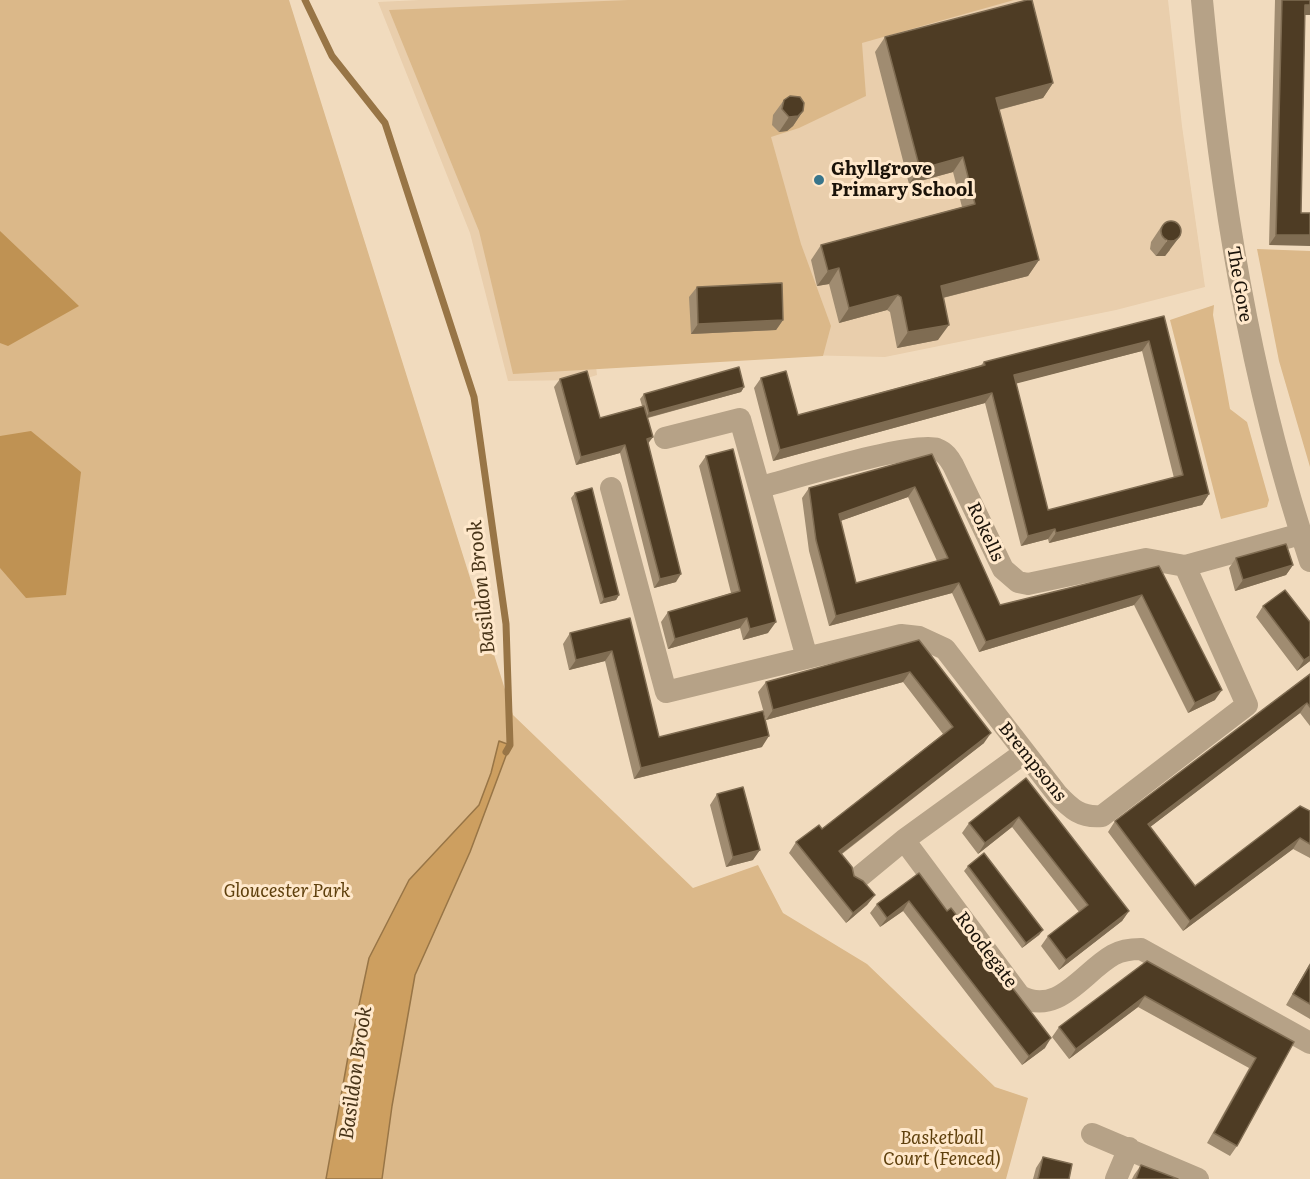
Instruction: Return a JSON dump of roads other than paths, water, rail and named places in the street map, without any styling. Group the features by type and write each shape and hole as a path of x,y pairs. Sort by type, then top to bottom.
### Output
{"street":[{"name":"The Gore","path":"1202,0 1220,169 1244,315 1310,561"},
{"path":"665,438 740,419 807,658"},
{"name":"Rokells","path":"760,487 908,449 937,449 946,455 953,465 1003,569 1018,582 1028,584 1047,582 1146,559 1185,566 1301,534"},
{"name":"Brempsons","path":"611,488 666,692 901,635 934,642 945,649 1024,753 1072,811 1090,818 1102,816 1247,705 1185,566"},
{"path":"858,878 904,840 1024,753"},
{"name":"Roodegate","path":"904,840 1020,996 1030,1001 1055,1000 1114,954 1141,949 1310,1043"},
{"path":"1092,1134 1198,1179"},
{"path":"1116,1179 1129,1148"}],"water":[{"path":"499,741 510,745 470,852 415,975 382,1179 326,1179 369,958 409,880 479,805 491,773"}],"waterway":[{"name":"Basildon Brook","path":"305,0 332,56 385,123 474,397 506,624 510,745 506,752"}],"place":[{"name":"Ghyllgrove Primary School","path":"819,180"}],"park label":[{"name":"Gloucester Park","path":"287,892"},
{"name":"Basketball Court (Fenced)","path":"942,1149"}]}
